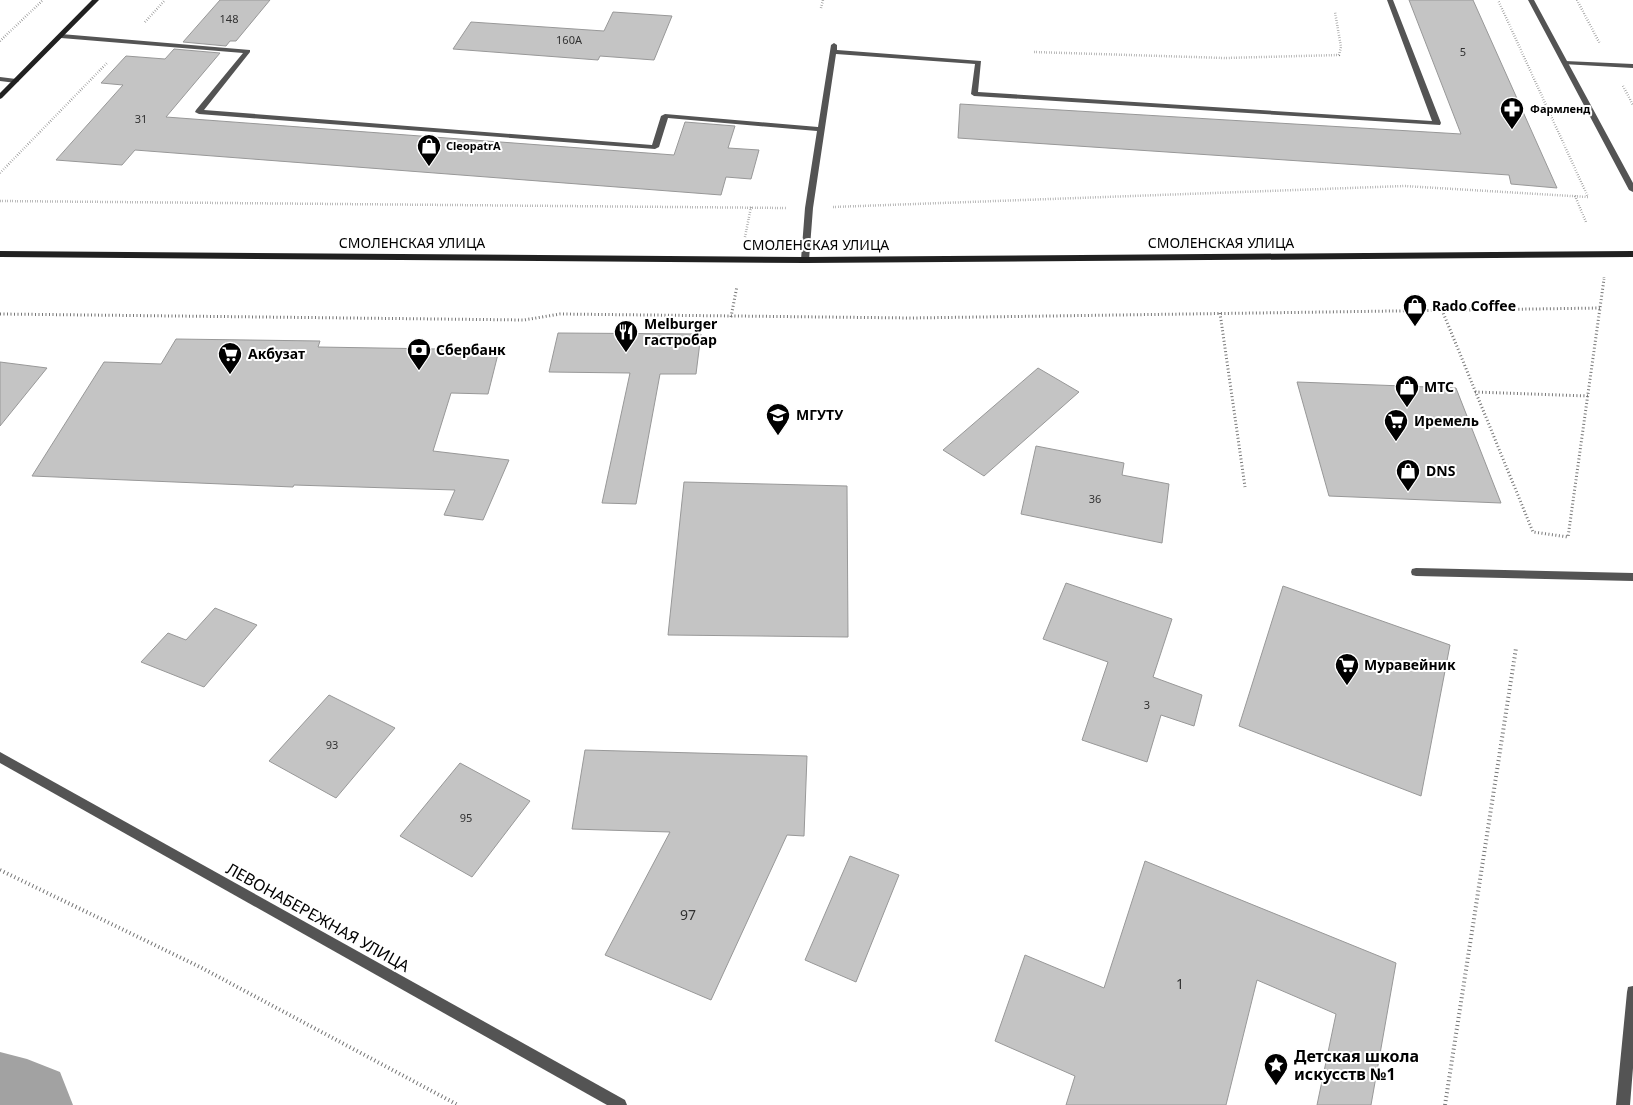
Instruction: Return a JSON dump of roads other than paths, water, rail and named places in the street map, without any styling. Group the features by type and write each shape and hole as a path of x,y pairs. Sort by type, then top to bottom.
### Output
{"main road":[{"path":"0,97 96,0"},
{"name":"СМОЛЕНСКАЯ УЛИЦА","path":"0,254 805,260 1633,254"}],"street":[{"path":"805,260 809,208 833,49 979,62 974,94 1437,123 1390,0"},
{"path":"1531,0 1633,190"},
{"path":"60,36 248,51 199,112 655,147 665,116 820,128"},
{"path":"1565,64 1633,66"},
{"path":"0,79 16,81"},
{"path":"1416,572 1633,577"},
{"name":"ЛЕВОНАБЕРЕЖНАЯ УЛИЦА","path":"0,757 620,1105"},
{"path":"1623,1105 1633,992"}],"waterway":[{"path":"0,1098 27,1105"}],"place":[{"name":"Фармленд","path":"1512,130"},
{"name":"CleopatrA","path":"429,167"},
{"name":"Rado Coffee","path":"1415,327"},
{"name":"Melburger гастробар","path":"626,353"},
{"name":"Сбербанк","path":"419,371"},
{"name":"Акбузат","path":"230,375"},
{"name":"МТС","path":"1407,408"},
{"name":"МГУТУ","path":"778,436"},
{"name":"Иремель","path":"1396,442"},
{"name":"DNS","path":"1408,492"},
{"name":"Муравейник","path":"1347,686"},
{"name":"Детская школа искусств №1","path":"1276,1086"}]}
